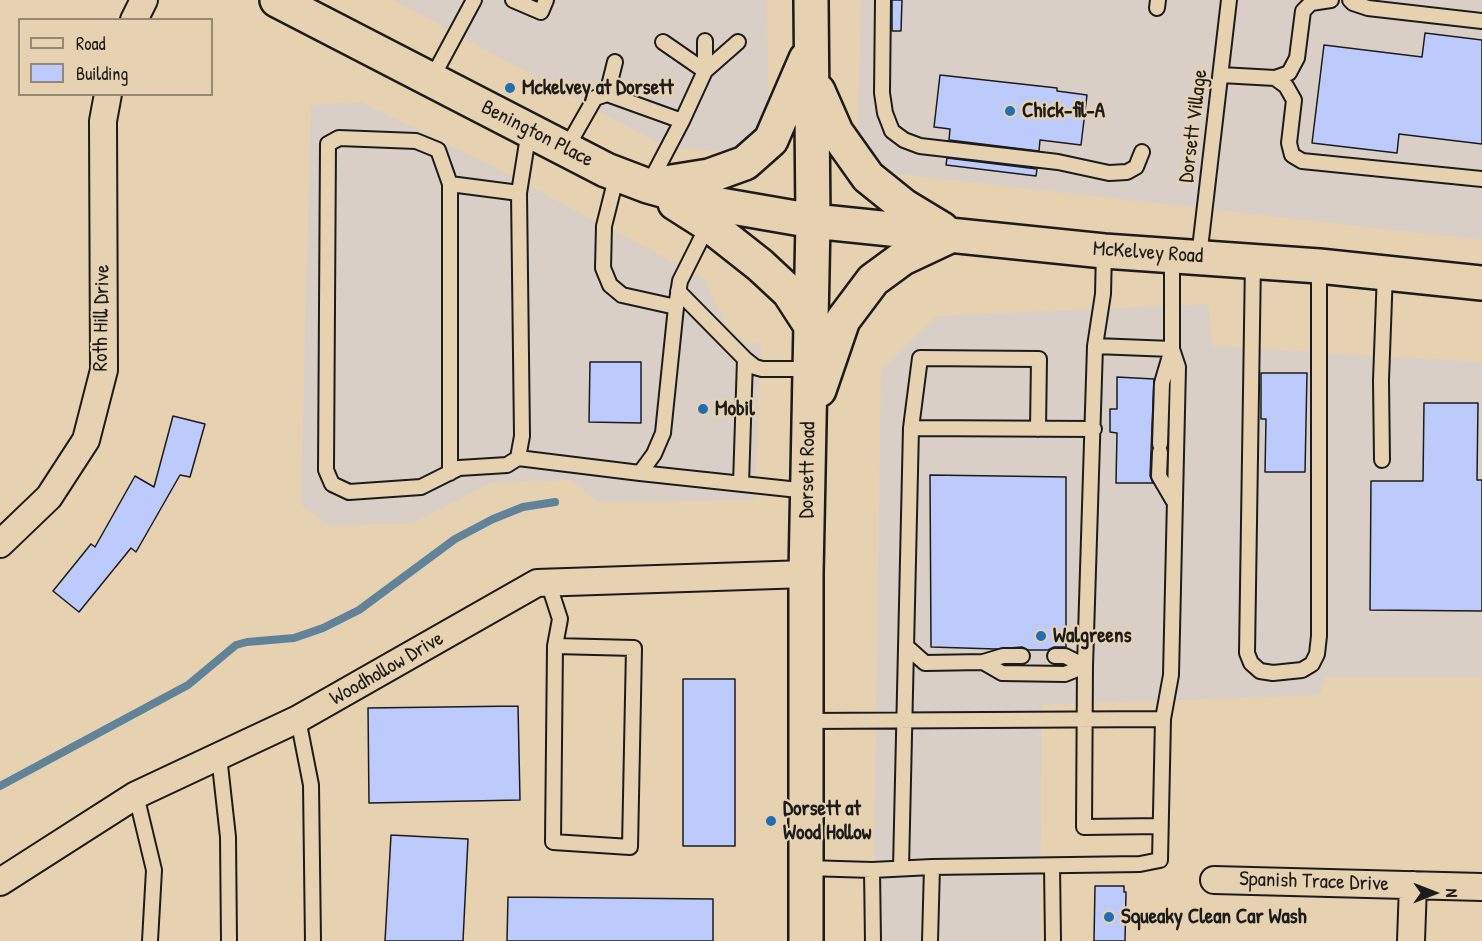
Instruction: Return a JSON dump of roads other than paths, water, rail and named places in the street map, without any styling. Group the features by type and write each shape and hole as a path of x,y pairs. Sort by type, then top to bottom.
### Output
{"main road":[{"name":"Benington Place","path":"277,0 617,174 648,186 708,203 813,221"},
{"name":"Dorsett Road","path":"806,941 806,574 813,221 811,0"},
{"path":"648,186 708,176 744,163 771,140 811,61"},
{"path":"811,61 836,132 868,177 904,206 952,235"},
{"path":"648,186 708,224 760,264 789,292 811,326"},
{"name":"McKelvey Road","path":"813,221 1104,251 1319,266 1482,283"},
{"path":"810,417 843,320 873,280 903,258 952,235"}],"street":[{"path":"135,18 144,0"},
{"name":"Roth Hill Drive","path":"0,544 49,496 86,440 104,370 103,121 108,96"},
{"name":"Woodhollow Drive","path":"0,882 136,795 298,719 537,583 806,574"},
{"name":"Spanish Trace Drive","path":"1214,880 1482,887"},
{"name":"Spanish Trace Drive","path":"1411,941 1413,885"}],"lane":[{"path":"431,80 474,0"},
{"path":"513,0 541,12 546,0"},
{"path":"883,0 882,93 885,113 892,131 904,140 920,146 1058,162 1109,174 1127,172 1136,167 1142,152"},
{"name":"Dorsett Village","path":"1172,349 1185,256 1221,75 1230,0"},
{"path":"1221,75 1275,78 1289,73 1297,58 1303,11 1311,3 1331,0"},
{"path":"1350,0 1368,8 1482,21"},
{"path":"705,41 705,71"},
{"path":"663,42 705,71"},
{"path":"648,186 705,71 738,42"},
{"path":"607,94 615,62"},
{"path":"1275,78 1286,86 1294,100 1289,143 1292,155 1302,161 1482,179"},
{"path":"566,149 595,98 607,94 682,121"},
{"path":"518,458 522,436 519,193 529,130"},
{"path":"450,473 450,184 438,150 416,141 339,138 328,144 326,470 332,484 349,492 421,487 450,473 459,468 507,465 518,458 808,491"},
{"path":"617,174 604,226 603,268 610,285 622,295 676,307"},
{"path":"450,184 519,193"},
{"path":"640,473 654,454 663,433 680,281 708,224"},
{"path":"1104,251 1103,294 1095,346 1085,666 1084,827 1159,826"},
{"path":"1253,261 1247,653 1251,663 1260,671 1273,673 1302,670 1312,664 1317,654 1319,266"},
{"path":"1382,460 1381,380 1385,272"},
{"path":"678,291 744,359 762,369 810,369"},
{"path":"1095,346 1172,349"},
{"path":"1172,349 1162,383 1159,476 1174,502"},
{"path":"807,868 872,870 1052,866 1140,864 1160,860 1163,719 1171,675 1178,367 1172,349"},
{"path":"901,868 911,428 920,358 1039,359 1038,429"},
{"path":"741,484 744,359"},
{"path":"911,428 1094,429"},
{"path":"548,582 560,620 555,646 553,842 630,847 633,648 555,646"},
{"path":"907,647 925,663 982,662 1003,657 1022,657"},
{"path":"1055,656 1065,656 1085,666"},
{"path":"982,662 1002,673 1065,674 1085,666"},
{"path":"298,719 311,784 313,941"},
{"path":"807,721 1163,719"},
{"path":"219,756 228,837 229,941"},
{"path":"136,795 154,870 150,941"},
{"path":"1052,866 1053,941"},
{"path":"930,941 932,867"},
{"path":"872,870 873,941"}],"waterway":[{"path":"0,786 188,685 236,645 294,638 323,628 359,610 455,539 493,519 523,507 555,502"}],"place":[{"name":"Mckelvey at Dorsett","path":"510,88"},
{"name":"Chick-fil-A","path":"1010,111"},
{"name":"Mobil","path":"703,409"},
{"name":"Walgreens","path":"1041,636"},
{"name":"Dorsett at Wood Hollow","path":"771,821"},
{"name":"Squeaky Clean Car Wash","path":"1109,917"}]}
